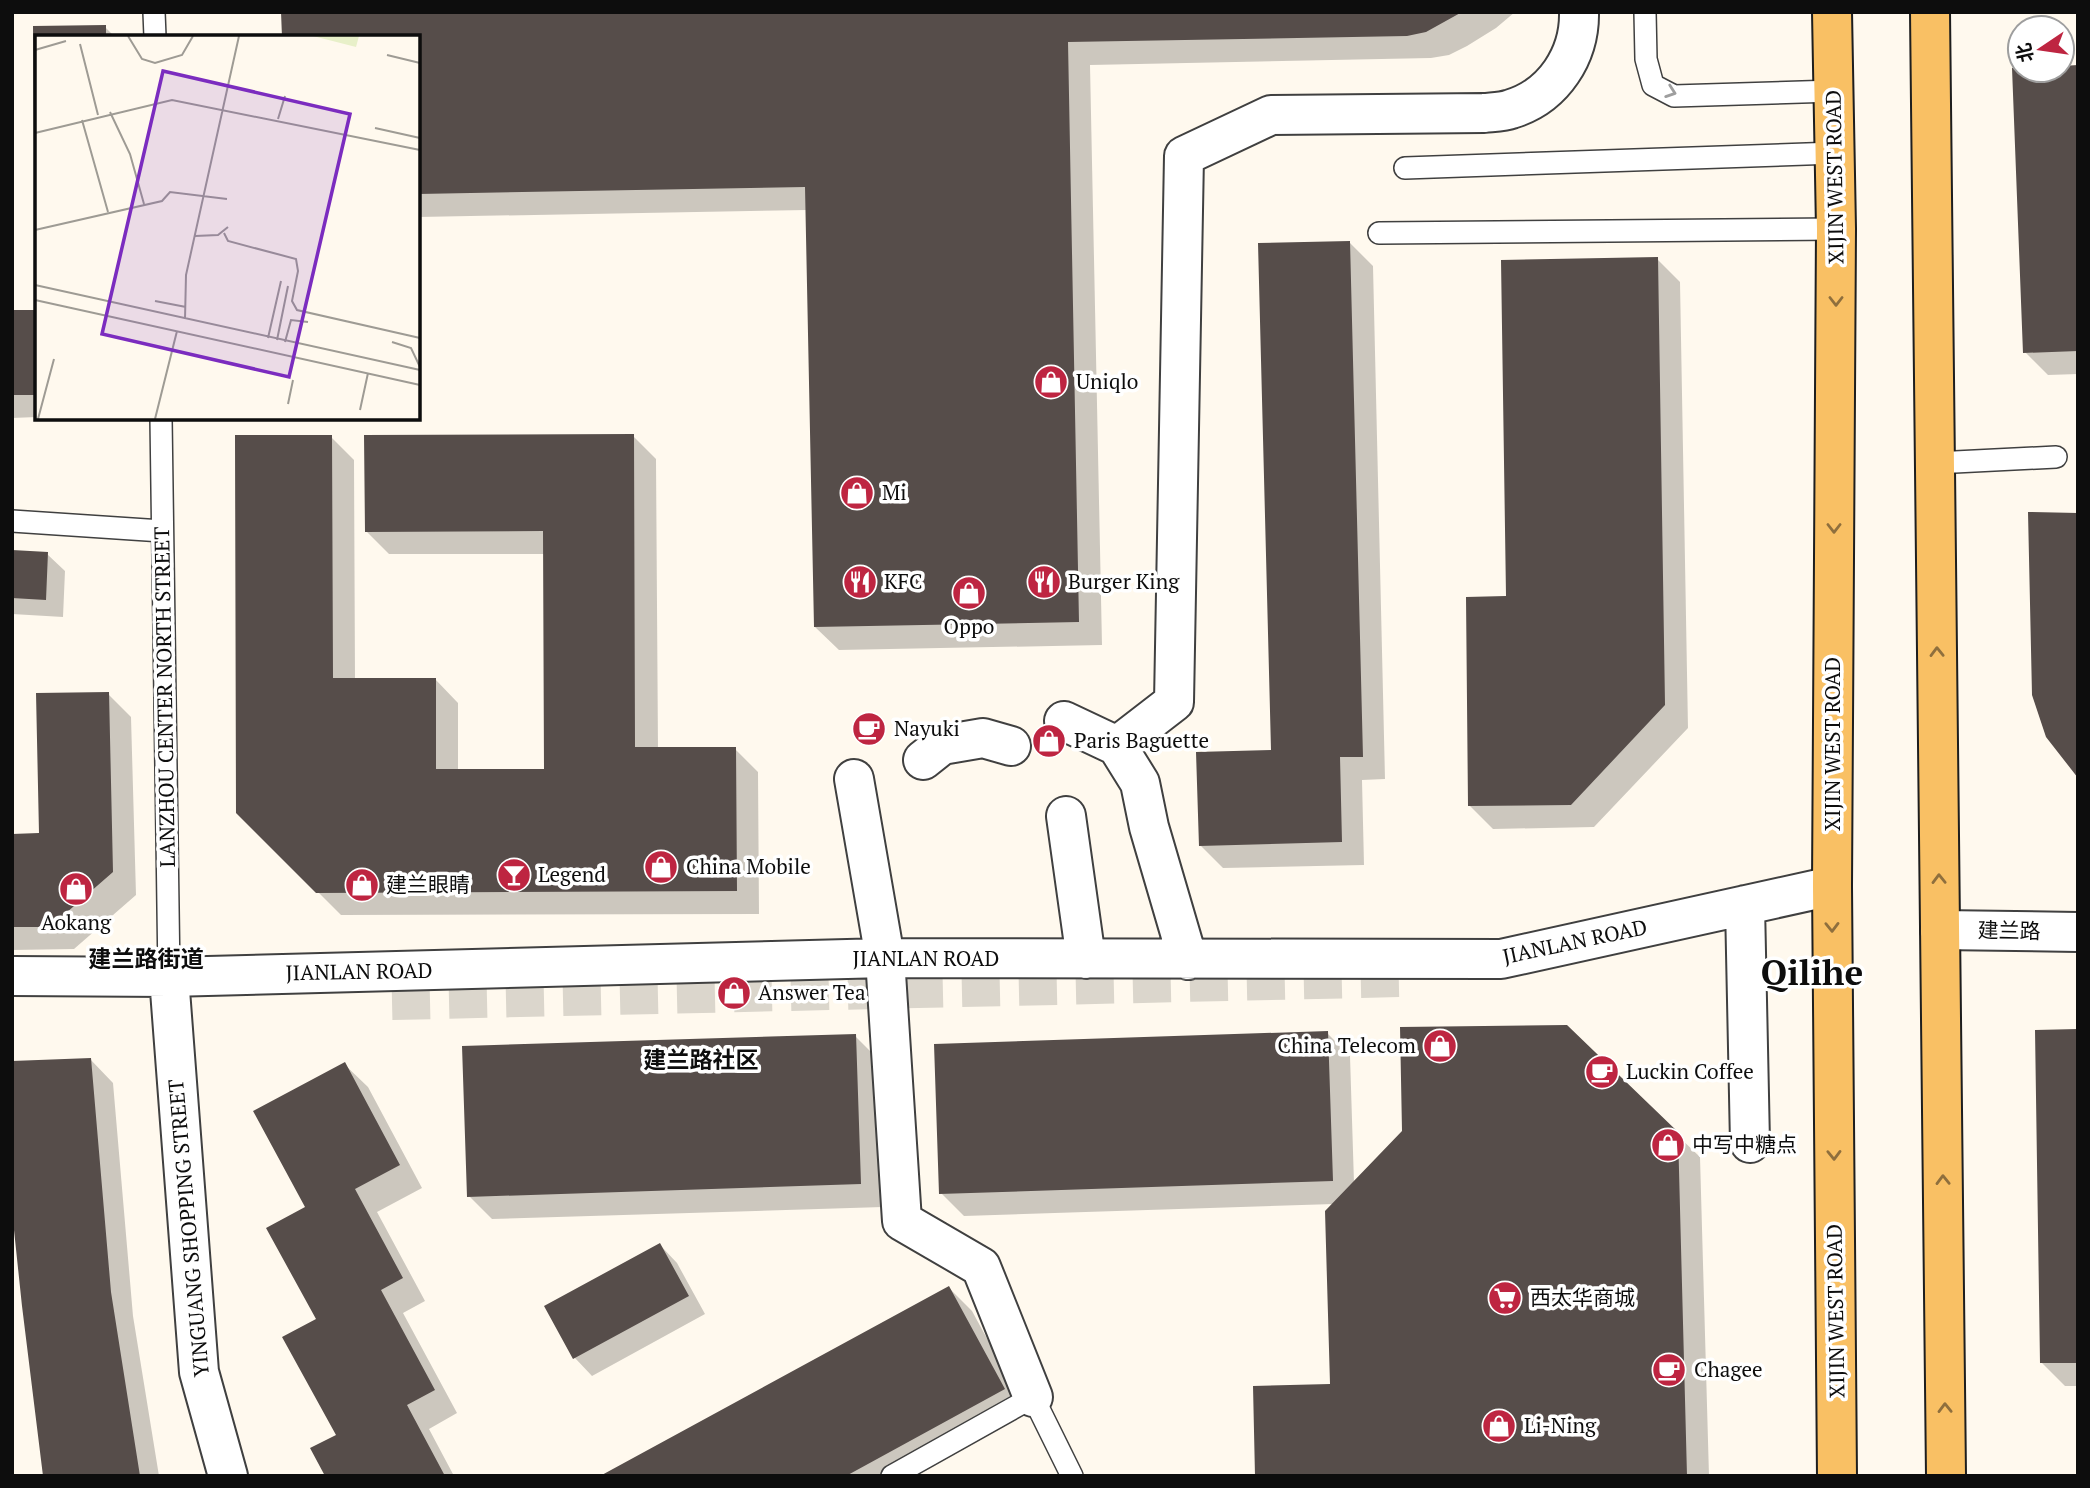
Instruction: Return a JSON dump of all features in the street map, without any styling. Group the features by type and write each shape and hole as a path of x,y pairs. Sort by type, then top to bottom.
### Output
{"main road":[{"name":"XIJIN WEST ROAD","path":"1832,12 1836,229 1832,886 1837,1476"},
{"path":"1930,12 1946,1476"}],"street":[{"path":"1117,746 1174,702 1184,156 1271,116 1484,113 1511,109 1537,97 1558,79 1572,55 1579,28 1579,12"},
{"path":"1064,721 1117,746 1140,783 1149,827 1188,960"},
{"path":"923,760 942,745 983,738 1011,746"},
{"path":"853,779 885,958 902,1221 981,1267 1033,1397"},
{"path":"1066,816 1086,959"},
{"name":"JIANLAN ROAD","path":"12,976 169,977 885,958 1501,959 1832,886"},
{"path":"1745,905 1750,1143"},
{"name":"建兰路","path":"1940,930 2078,932"},
{"name":"YINGUANG SHOPPING STREET","path":"169,977 199,1372 228,1476"}],"lane":[{"path":"154,12 155,35"},
{"path":"1645,12 1646,59 1653,85 1674,96 1834,91"},
{"path":"1405,168 1835,153"},
{"path":"1379,233 1836,229"},
{"name":"LANZHOU CENTER NORTH STREET","path":"161,420 169,977"},
{"path":"1935,463 2056,457"},
{"path":"12,521 162,531"},
{"path":"892,1476 1033,1397 1072,1476"}],"building":[{"path":"281,12 1462,12 1426,32 1407,36 1068,42 1079,622 814,627 805,187 420,194 420,35 282,35"},
{"path":"106,25 106,35 35,35 35,147 34,147 33,26"},
{"path":"2076,65 2078,351 2023,353 2013,84 2076,84"},
{"path":"1350,241 1363,757 1340,757 1342,842 1199,846 1196,752 1271,750 1258,243"},
{"path":"1658,257 1665,705 1571,805 1468,806 1466,597 1506,596 1501,260"},
{"path":"12,310 35,310 35,395 12,395"},
{"path":"634,434 635,747 736,747 737,891 316,893 236,813 235,435 332,435 333,678 436,678 436,769 544,769 543,531 365,532 364,435"},
{"path":"2028,512 2078,513 2078,778 2046,737 2032,695"},
{"path":"12,550 48,552 46,600 12,598"},
{"path":"109,692 113,872 50,927 12,927 12,834 39,833 36,693"},
{"name":"西太华商城","path":"1567,1025 1678,1132 1687,1476 1255,1476 1253,1386 1330,1384 1325,1211 1402,1131 1400,1027"},
{"path":"2078,1029 2078,1363 2040,1363 2035,1030"},
{"path":"1328,1031 1333,1181 939,1194 934,1044"},
{"path":"856,1034 861,1184 467,1197 462,1046"},
{"path":"91,1058 111,1292 140,1476 43,1476 22,1306 12,1211 12,1061"},
{"path":"345,1062 400,1165 355,1189 403,1278 381,1290 435,1390 407,1405 445,1476 325,1476 310,1448 336,1435 282,1337 316,1319 266,1228 305,1207 253,1111"},
{"path":"660,1243 689,1296 573,1359 544,1306"},
{"path":"949,1286 1005,1389 846,1476 600,1476"}],"tunnel":[{"path":"392,1001 1404,978"}],"place":[{"name":"Uniqlo","path":"1051,382"},
{"name":"Mi","path":"857,493"},
{"name":"KFC","path":"860,582"},
{"name":"Burger King","path":"1044,582"},
{"name":"Oppo","path":"969,593"},
{"name":"Nayuki","path":"869,729"},
{"name":"Paris Baguette","path":"1049,741"},
{"name":"China Mobile","path":"661,867"},
{"name":"Legend","path":"514,875"},
{"name":"建兰眼睛","path":"362,885"},
{"name":"Aokang","path":"76,889"},
{"name":"Answer Tea","path":"734,993"},
{"name":"China Telecom","path":"1440,1046"},
{"name":"Luckin Coffee","path":"1602,1072"},
{"name":"中写中糖点","path":"1668,1145"},
{"name":"西太华商城","path":"1505,1298"},
{"name":"Chagee","path":"1669,1370"},
{"name":"Li-Ning","path":"1499,1426"}],"district":[{"name":"建兰路街道","path":"146,959"},
{"name":"Qilihe","path":"1812,973"},
{"name":"建兰路社区","path":"701,1060"}]}
